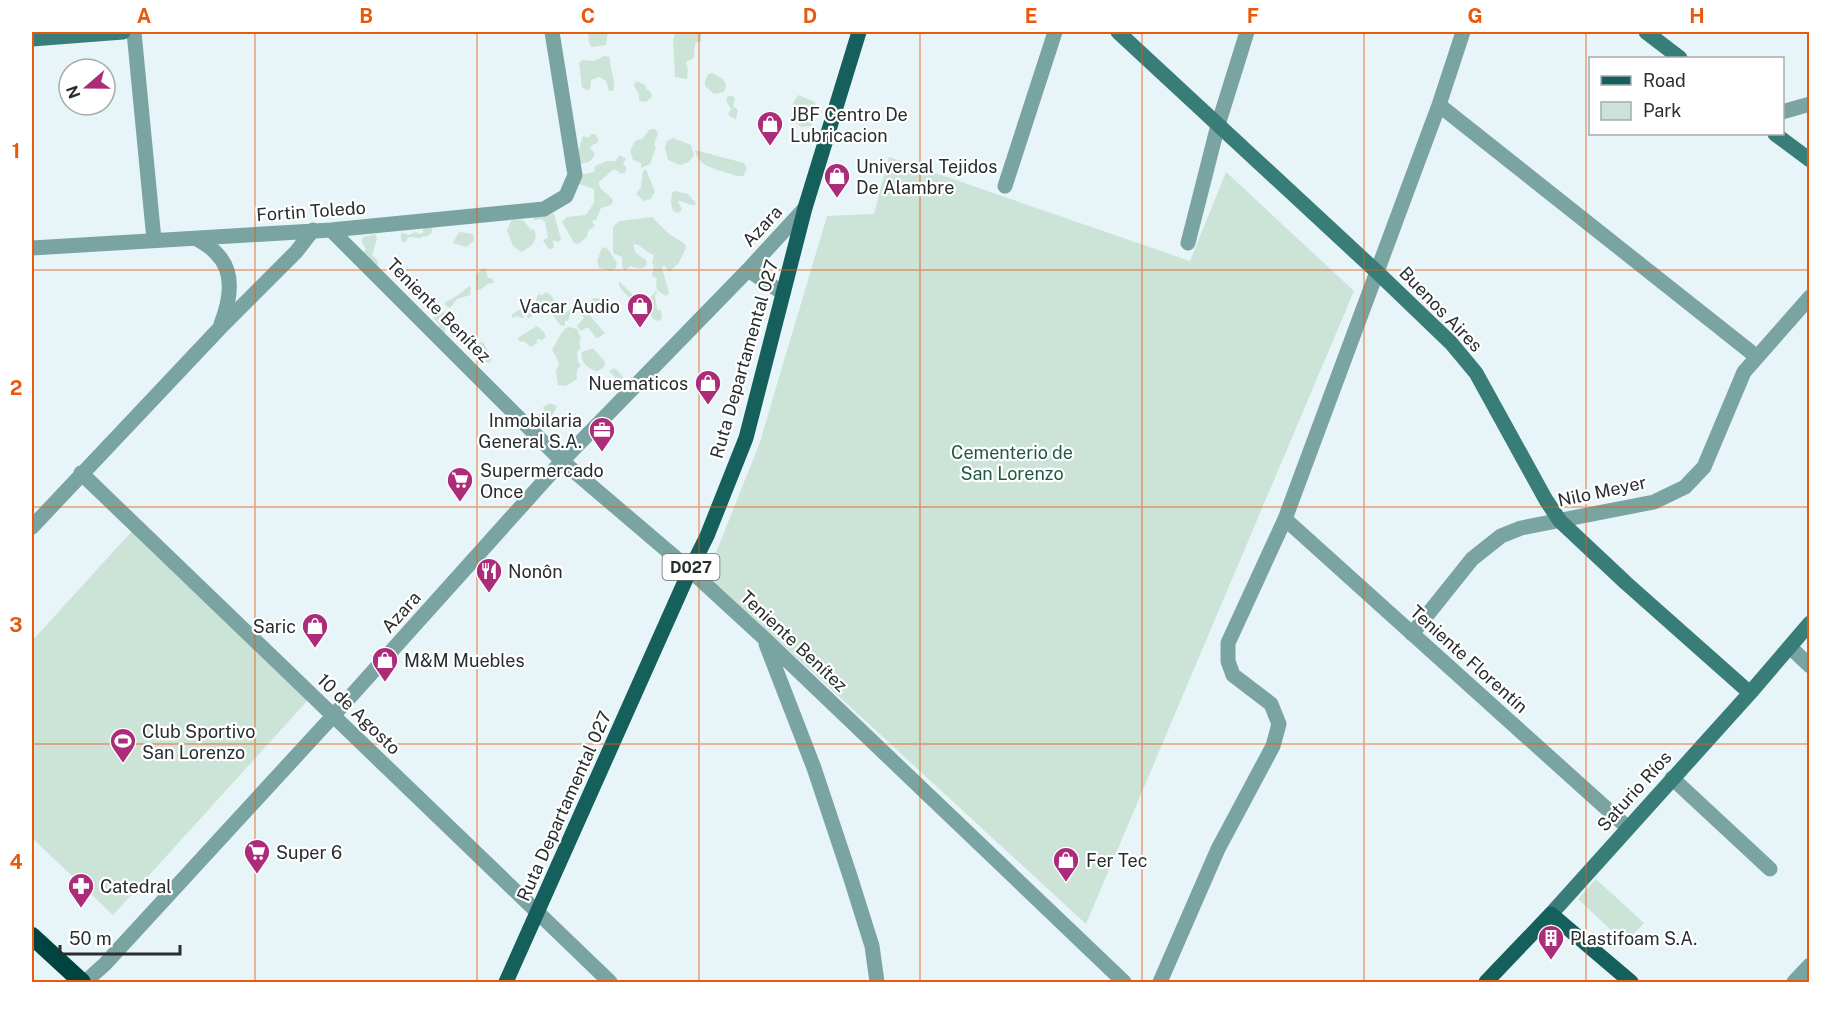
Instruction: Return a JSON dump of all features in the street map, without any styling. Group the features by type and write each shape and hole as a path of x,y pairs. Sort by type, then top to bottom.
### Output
{"highway":[{"path":"32,936 83,982"}],"main road":[{"name":"Ruta Departamental 027","path":"506,982 707,536 746,438 804,208 859,32"},
{"name":"Saturio Ríos","path":"1486,982 1551,914"},
{"path":"1551,914 1631,982"}],"street":[{"path":"32,39 123,32"},
{"path":"134,32 154,240"},
{"name":"Fortin Toledo","path":"32,248 331,230 544,208 566,196 575,175 552,32"},
{"path":"1005,186 1055,32"},
{"name":"Buenos Aires","path":"1118,32 1451,343 1476,373 1546,500 1560,520 1626,583 1750,693"},
{"path":"1188,243 1218,125 1247,32"},
{"path":"1160,982 1218,849 1273,746 1279,724 1271,704 1233,675 1228,661 1228,643 1285,519 1439,105 1463,32"},
{"path":"1650,33 1679,57"},
{"path":"1784,111 1809,104"},
{"path":"1439,105 1757,357"},
{"path":"1776,135 1809,160"},
{"name":"Azara","path":"83,982 105,964 333,716 562,460 748,270 804,208"},
{"name":"Teniente Benítez","path":"331,230 562,460 690,570 765,639 1124,982"},
{"path":"32,527 219,329 296,252 313,231"},
{"path":"197,239 217,254 224,263 230,293 219,329"},
{"name":"Azara","path":"748,270 783,294"},
{"name":"Nilo Meyer","path":"1412,634 1472,559 1501,536 1521,528 1654,502 1685,487 1704,467 1744,372 1809,297"},
{"name":"10 de Agosto","path":"81,473 610,982"},
{"name":"Teniente Florentín","path":"1285,519 1627,828"},
{"name":"Saturio Ríos","path":"1551,914 1750,693 1809,623"},
{"path":"765,639 814,768 850,876 872,946 877,982"},
{"path":"1790,647 1809,666"},
{"path":"1672,778 1770,869"},
{"path":"1794,982 1809,965"}],"green space":[{"path":"588,32 608,32 606,45 592,47 589,43"},
{"path":"675,32 701,32 701,41 695,43 694,58 686,62 687,79 675,77 673,41"},
{"path":"604,56 610,57 613,91 609,91 606,81 599,77 591,80 590,90 582,88 579,63 582,60 594,61"},
{"path":"713,73 723,79 726,85 724,92 714,94 705,86 708,74"},
{"path":"636,81 645,85 651,92 652,97 646,102 639,101 639,94 634,86"},
{"path":"798,95 815,102 817,113 811,126 801,127 791,118 793,103"},
{"path":"728,96 735,98 733,106 738,110 736,119 728,114 731,109 726,101"},
{"path":"650,129 655,129 658,133 654,145 656,147 650,164 641,168 641,163 633,160 630,151 635,141 643,138"},
{"path":"591,134 595,134 598,139 598,143 590,148 595,154 588,162 579,163 576,156 583,136 589,138"},
{"path":"673,138 691,145 694,155 689,162 680,165 668,160 665,147 667,141"},
{"path":"695,150 744,163 747,169 741,176 715,169 702,162"},
{"path":"620,155 626,159 623,164 626,172 622,174 614,169 599,182 601,188 613,201 611,205 601,208 596,220 592,221 595,226 588,231 587,237 578,244 574,243 562,222 567,217 586,215 594,203 594,189 579,184 580,175 594,172 595,166 607,161 615,161"},
{"name":"Cementerio de San Lorenzo","path":"889,157 1190,261 1226,172 1354,291 1086,924 707,575 759,445 827,216 874,214"},
{"path":"646,169 655,192 651,199 644,201 636,194 641,187 643,171"},
{"path":"675,191 688,194 696,203 695,205 678,201 682,210 678,213 673,211 672,193"},
{"path":"554,214 561,239 558,242 553,240 554,248 549,249 543,241 548,238 545,222 542,219 534,220 532,216"},
{"path":"652,217 668,233 685,244 686,248 678,264 669,272 664,265 662,268 669,293 666,296 657,290 657,279 652,276 654,255 634,244 635,252 646,260 647,264 642,268 630,266 625,271 622,267 622,257 614,254 613,251 613,227 619,221"},
{"path":"512,219 523,220 531,230 534,229 533,243 521,252 513,246 507,230"},
{"path":"433,226 431,234 425,237 409,237 405,242 401,241 403,233 421,234 423,228"},
{"path":"459,232 473,234 474,241 466,247 453,243"},
{"path":"375,234 377,239 372,255 378,261 377,273 362,254 366,249 362,242 363,237"},
{"path":"602,247 608,249 617,263 616,268 611,271 599,268 597,261"},
{"path":"483,268 486,269 488,278 492,278 494,283 476,290 476,275"},
{"path":"619,281 641,303 647,301 656,291 657,309 661,311 662,318 659,321 653,319 649,312 625,294 619,286"},
{"path":"469,286 470,295 457,299 450,308 445,305 444,303"},
{"path":"546,292 551,295 562,314 570,310 572,312 568,321 565,321 565,326 560,325 544,303 538,303 536,300 538,294 542,295"},
{"path":"599,298 603,309 594,310 590,313 591,317 605,333 596,338 588,327 581,331 577,326 584,318 578,311 581,305"},
{"path":"527,305 532,305 532,317 527,317 528,312 522,313 524,318 517,316 512,318 512,314"},
{"path":"439,311 446,313 445,334 439,330 439,324 433,318"},
{"path":"537,326 546,337 542,340 537,339 537,343 531,347 524,341 520,342 519,337"},
{"path":"568,327 577,329 581,338 579,344 581,347 577,352 578,362 581,365 577,371 577,379 566,386 558,385 556,372 559,363 552,349"},
{"path":"483,342 492,359 489,363 475,358 471,351 475,344"},
{"path":"593,348 605,362 604,367 598,371 588,367 581,355 582,352"},
{"path":"614,368 628,383 624,390 620,389 616,378 609,371"},
{"path":"550,403 557,406 543,425 536,418 537,414 545,413 543,407"},
{"name":"Club Sportivo San Lorenzo","path":"132,531 308,700 113,915 32,838 32,641"},
{"path":"1596,879 1644,923 1625,943 1578,899"}],"place":[{"name":"JBF Centro De Lubricacion","path":"770,147"},
{"name":"Universal Tejidos De Alambre","path":"837,199"},
{"name":"Vacar Audio","path":"640,329"},
{"name":"Nuematicos","path":"708,406"},
{"name":"Inmobilaria General S.A.","path":"602,453"},
{"name":"Supermercado Once","path":"460,503"},
{"name":"Nonôn","path":"489,594"},
{"name":"Saric","path":"315,649"},
{"name":"M&M Muebles","path":"385,683"},
{"name":"Club Sportivo San Lorenzo","path":"123,764"},
{"name":"Super 6","path":"257,875"},
{"name":"Fer Tec","path":"1066,883"},
{"name":"Catedral","path":"81,909"},
{"name":"Plastifoam S.A.","path":"1551,961"}]}
